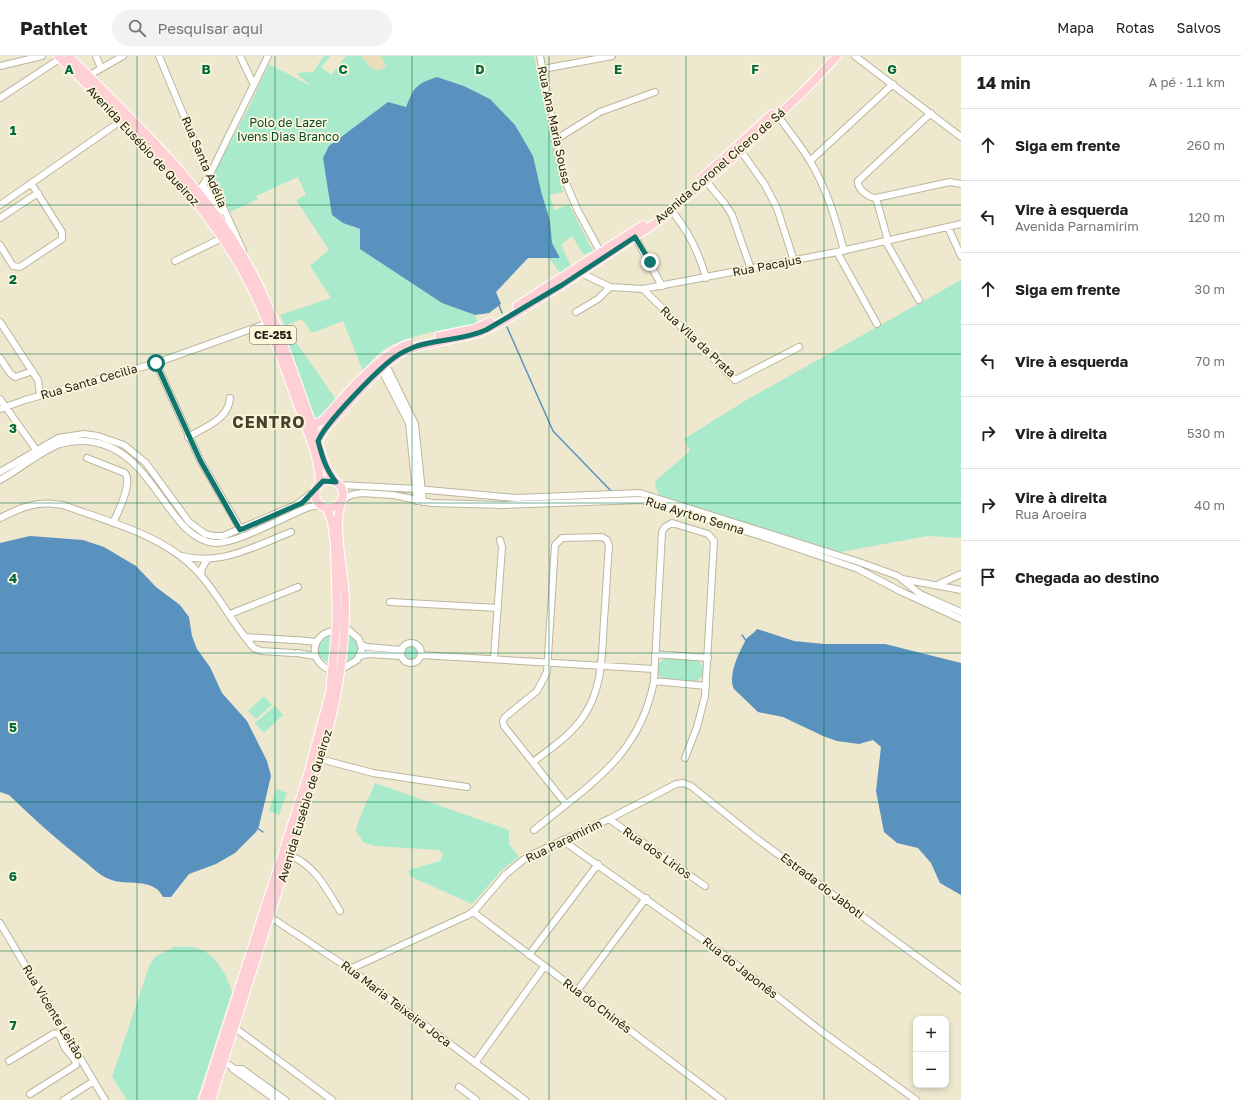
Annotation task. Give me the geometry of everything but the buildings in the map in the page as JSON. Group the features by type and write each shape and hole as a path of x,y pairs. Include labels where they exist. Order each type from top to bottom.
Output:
{"main road":[{"name":"Avenida Eusébio de Queiroz","path":"69,56 125,119"},
{"name":"Avenida Coronel Cícero de Sá","path":"603,255 682,196 790,98 831,56"},
{"name":"Avenida Coronel Cícero de Sá","path":"318,441 326,429 392,352 408,344 473,329 488,323 635,237 672,210 741,151 837,56"},
{"name":"Avenida Eusébio de Queiroz","path":"59,57 125,119 196,192 251,286 268,323 316,456 318,487"},
{"name":"Avenida Eusébio de Queiroz","path":"205,207 232,238 273,316 313,425 327,469 338,483"},
{"name":"Avenida Coronel Cícero de Sá","path":"313,425 323,420 382,364"},
{"path":"318,487 328,480 338,483"},
{"name":"CE-251","path":"338,483 343,492 342,501"},
{"name":"CE-251","path":"318,487 316,498 324,507"},
{"name":"Avenida Eusébio de Queiroz","path":"204,1100 267,915 290,855 333,712 344,576 338,517 342,501"},
{"path":"324,507 335,507 342,501"},
{"name":"Avenida Eusébio de Queiroz","path":"324,507 332,522 335,545 340,628"},
{"name":"Avenida Eusébio de Queiroz","path":"211,1100 235,1028 318,744 337,670"}],"street":[{"path":"0,66 42,56"},
{"path":"96,56 101,68"},
{"path":"88,76 123,56"},
{"name":"Rua Santa Adélia","path":"159,56 249,268"},
{"path":"240,56 254,85"},
{"path":"226,214 216,205 196,192 209,176 268,56"},
{"name":"Rua Ana Maria Sousa","path":"540,56 555,140 567,188 603,255"},
{"path":"543,69 612,56"},
{"path":"855,56 961,137"},
{"path":"0,98 59,57"},
{"path":"810,161 893,84"},
{"path":"555,140 600,112 655,92"},
{"path":"931,113 858,181 858,187 868,196 876,198 954,181 961,184"},
{"path":"778,116 810,161 828,197 844,251"},
{"path":"0,205 125,119"},
{"path":"741,151 765,185 777,208 794,261"},
{"path":"706,181 725,204 732,216 751,269"},
{"path":"0,245 13,266 20,267 62,239 62,232 31,183"},
{"path":"0,218 38,193"},
{"path":"876,198 887,242 919,300"},
{"path":"672,210 690,234 700,257 706,278"},
{"name":"Rua Pacajus","path":"577,271 610,287 643,289 844,251 961,224"},
{"path":"948,227 961,256"},
{"path":"635,237 662,286"},
{"path":"175,261 222,238"},
{"path":"837,252 877,324"},
{"path":"576,312 598,299 610,287"},
{"name":"Rua Vila da Prata","path":"643,289 736,380 799,347"},
{"path":"0,322 33,371 39,384 40,396"},
{"name":"Rua Santa Cecilia","path":"3,408 156,363 268,323"},
{"path":"0,358 15,377 33,371"},
{"path":"156,363 188,437 240,530"},
{"path":"382,364 409,423 420,489 420,502"},
{"path":"188,437 223,416 230,405 230,398"},
{"path":"0,399 3,408 37,450"},
{"path":"0,472 58,438 72,435 98,436 113,440 135,452 146,463 189,522 204,534 223,536 309,507 324,507"},
{"path":"0,480 55,446 67,442 91,441 112,447 128,457 145,474 188,531 202,540 210,542 232,541 302,503 318,487"},
{"path":"87,458 125,473 128,476 128,483 113,523"},
{"name":"Rua Ayrton Senna","path":"338,483 516,498 640,497 844,557 902,578 939,584 961,590"},
{"name":"Rua Ayrton Senna","path":"342,501 351,495 361,493 394,495 420,502 503,505 629,500 640,497 858,569 902,592 961,619"},
{"path":"163,499 169,495"},
{"path":"0,518 26,506 51,503 63,505 113,523 158,542 181,556 201,576 252,645 261,651 315,656"},
{"path":"534,830 609,769 628,746 647,711 654,681 662,532 665,527 672,523 708,534 714,541 706,686 700,717 685,758"},
{"path":"181,556 207,560 229,556 291,532"},
{"path":"533,762 567,736 584,717 595,695 601,665 609,546 605,539 600,537 562,538 555,545 547,672 540,687 505,717 503,721 504,726 566,804"},
{"path":"494,658 502,547 500,540"},
{"path":"201,576 202,568 207,560"},
{"path":"939,584 961,574"},
{"path":"902,578 908,585 920,594 961,612"},
{"path":"902,592 914,580"},
{"path":"230,614 298,587"},
{"path":"390,602 498,608"},
{"path":"360,656 362,645 359,639 340,628 325,633 316,642 315,656 319,663 326,668 337,670 350,666 360,656 376,651"},
{"path":"245,637 316,642"},
{"path":"252,645 253,640 256,637"},
{"path":"283,652 284,639"},
{"path":"409,644 415,644 420,648 421,654 418,661 412,663 405,662 401,653 409,644"},
{"path":"362,645 376,651 401,653"},
{"path":"421,654 654,668"},
{"path":"655,654 708,658"},
{"path":"654,681 706,686"},
{"path":"320,759 373,773 467,787"},
{"name":"Rua Paramirim","path":"350,969 473,912 512,868 527,857 609,819 676,784 683,783"},
{"name":"Estrada do Jaboti","path":"683,783 691,786 756,838 961,989"},
{"name":"Rua dos Lirios","path":"609,819 705,886"},
{"name":"Rua do Japonês","path":"562,840 719,951 817,1028 916,1100"},
{"path":"290,855 304,862 317,875 340,910"},
{"path":"529,955 598,864"},
{"path":"577,991 646,898"},
{"name":"Rua do Chinês","path":"473,912 722,1100"},
{"name":"Rua Maria Teixeira Joca","path":"267,915 350,969 525,1100"},
{"name":"Rua Vicente Leitão","path":"0,923 105,1100"},
{"path":"0,937 6,933"},
{"path":"475,1063 544,967"},
{"path":"235,1028 324,1097 332,1100"},
{"path":"10,1061 56,1033 60,1036 65,1048 76,1065 30,1094"},
{"path":"65,1048 72,1045"},
{"path":"223,1061 285,1100"},
{"path":"64,1100 94,1081"},
{"path":"264,1087 276,1100"},
{"path":"459,1087 476,1100"}],"green space":[{"name":"Polo de Lazer Ivens Dias Branco","path":"324,56 330,56 321,67 331,75 346,56 362,56 370,67 386,66 381,56 534,56 563,192 550,195 554,210 569,205 593,251 584,255 572,236 561,245 571,266 561,274 549,258 560,258 552,243 550,221 541,191 490,99 464,86 437,77 410,96 352,227 360,229 408,279 442,303 475,315 478,323 425,334 398,342 386,348 377,355 363,371 343,321 312,333 302,319 285,326 280,315 331,298 310,266 329,250 296,200 306,195 298,177 256,196 258,199 230,212 213,174 247,111 269,64 311,86 296,73 313,72"},
{"path":"961,280 961,538 928,536 840,552 660,496 656,488 655,481 690,451 684,439 748,399"},
{"path":"285,326 337,401 318,421 313,421 280,329"},
{"path":"332,633 329,663 321,658 318,646 322,640"},
{"path":"349,634 354,637 359,645 357,658 346,664 344,663 347,635"},
{"path":"407,646 413,646 417,650 417,656 413,660 407,660 403,656 403,650"},
{"path":"665,658 698,660 704,668 703,676 695,682 664,680 659,675 658,668 659,663"},
{"path":"264,696 272,705 256,719 248,711"},
{"path":"275,706 283,715 264,733 255,723"},
{"path":"375,783 509,830 509,844 519,857 503,869 472,904 410,876 409,870 440,861 443,855 439,850 375,846 363,842 356,831 357,825"},
{"path":"276,789 287,793 279,815 269,811"},
{"path":"174,947 193,947 203,950 209,954 219,965 232,992 197,1100 127,1100 112,1077 150,964 155,957"}],"sand":[{"path":"362,56 381,56 386,66 379,71 370,67"}],"water":[{"path":"437,77 464,86 490,99 515,125 533,156 550,221 552,243 560,258 528,258 496,292 501,304 489,313 475,315 442,303 360,249 360,229 343,223 332,215 323,158 329,146 388,102 406,107 411,95 420,84"},
{"path":"30,536 83,540 104,547 136,566 156,587 180,605 189,617 192,636 197,649 210,667 222,693 247,721 267,761 271,776 259,826 256,832 235,853 216,864 189,874 171,897 163,897 153,886 116,881 102,876 55,837 9,795 0,792 0,543"},
{"path":"757,629 794,641 824,644 885,644 961,663 961,895 940,883 931,863 918,848 897,843 884,832 876,791 881,747 873,740 859,744 837,741 783,717 758,712 734,689 732,677 735,663 747,638"}],"waterway":[{"path":"499,305 502,313"},
{"path":"507,327 553,431 612,492"},
{"path":"742,635 747,642"},
{"path":"257,828 263,832"}],"district":[{"name":"CENTRO","path":"269,422"}],"route":[{"path":"156,363 190,441 240,530 302,503 323,481 332,480 336,482 328,472 318,441 322,433 381,369 402,352 435,342 479,334 502,322 562,285 635,237 650,262"}]}
